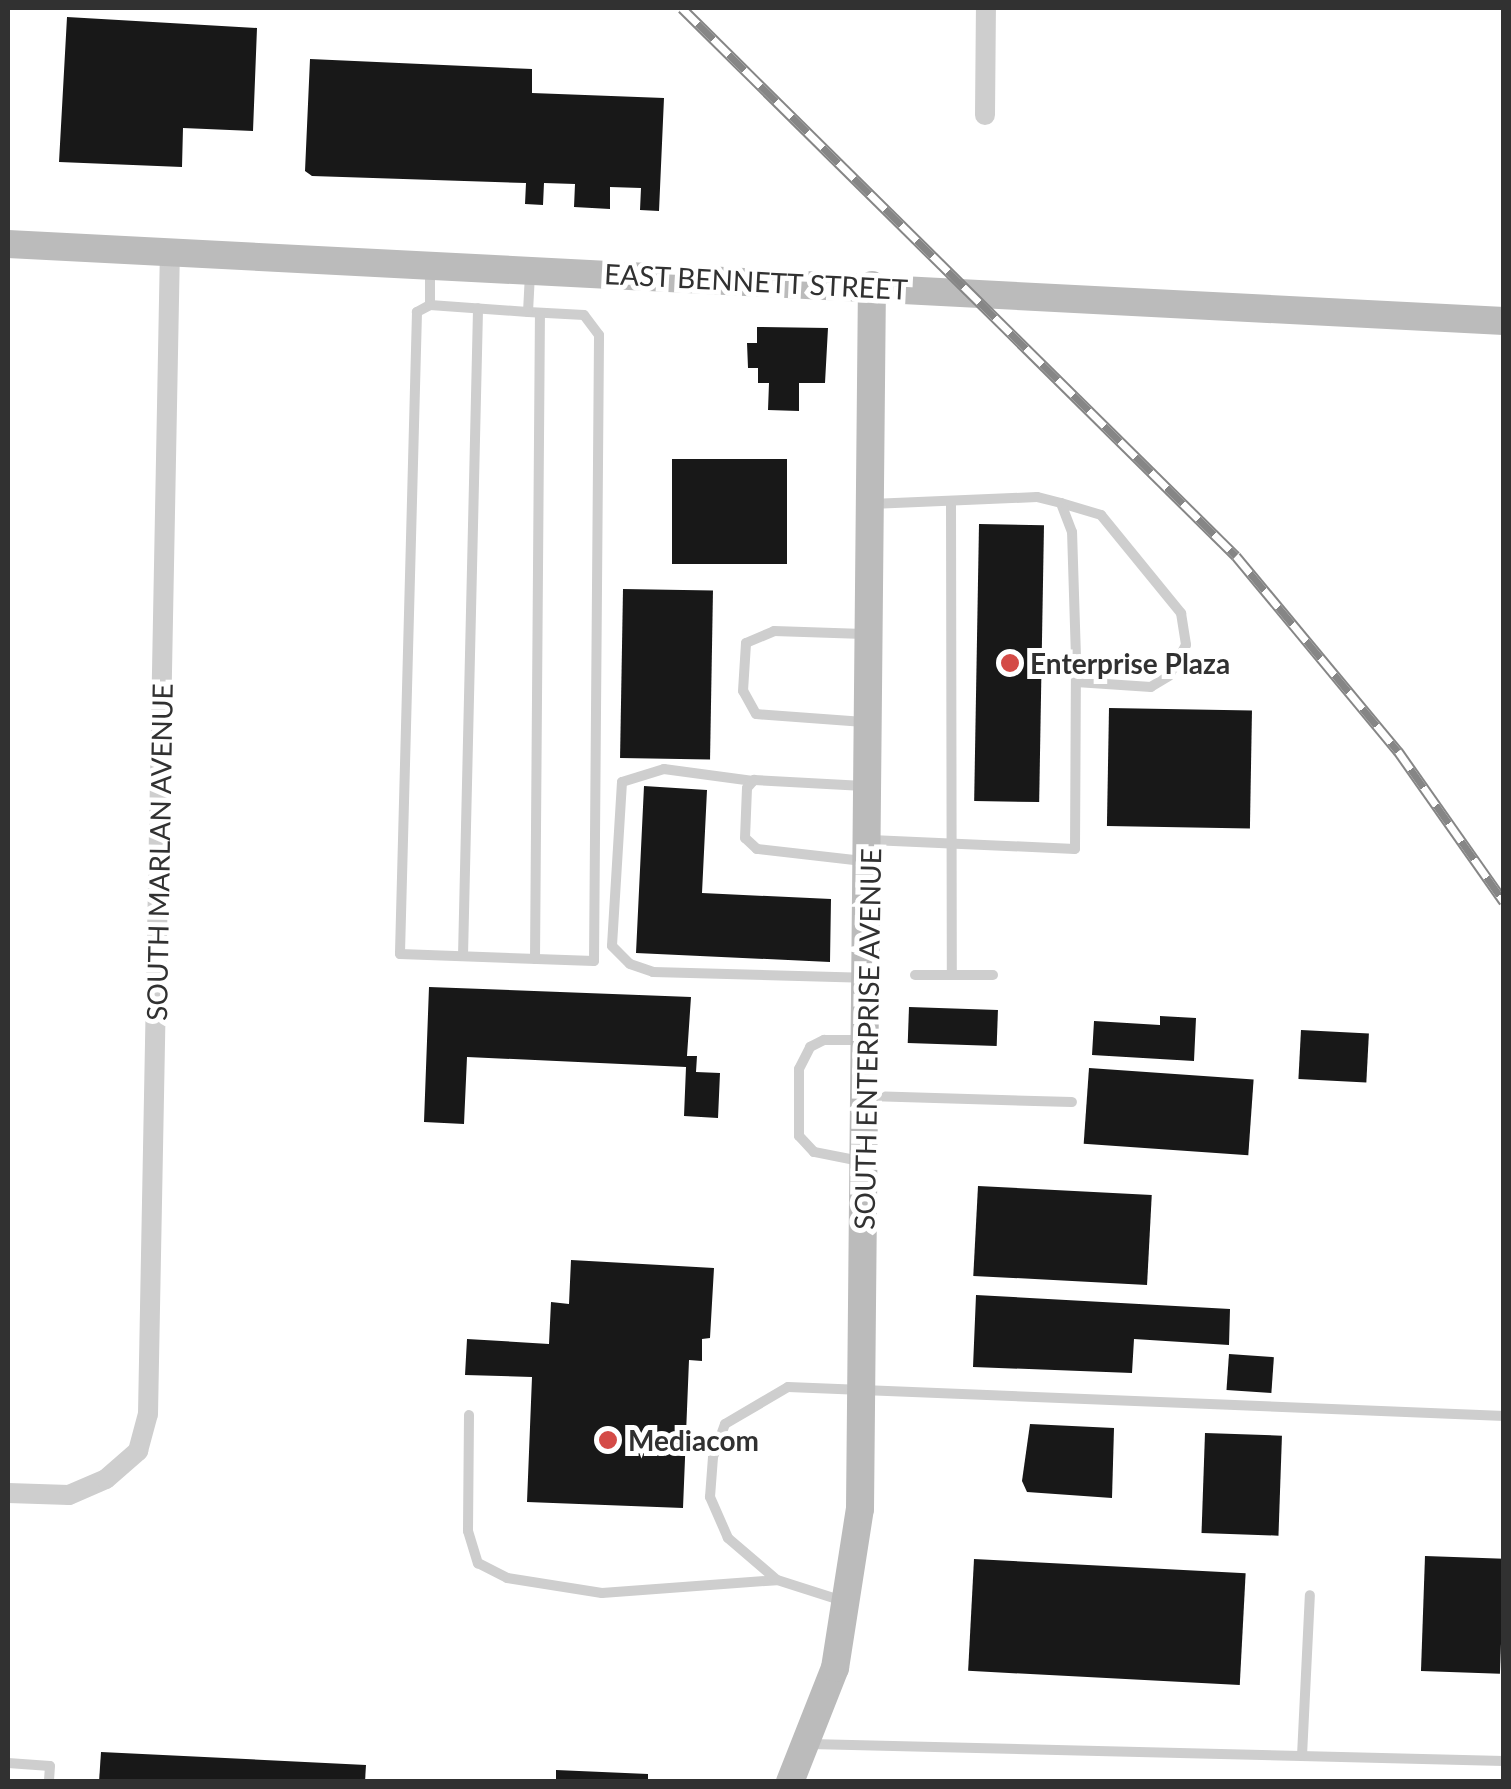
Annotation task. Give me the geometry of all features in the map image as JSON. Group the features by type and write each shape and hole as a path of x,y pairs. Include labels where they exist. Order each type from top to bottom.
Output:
{"street":[{"path":"985,116 986,8"},
{"name":"EAST BENNETT STREET","path":"8,244 872,285 1504,322"},
{"name":"SOUTH MARLAN AVENUE","path":"8,1494 69,1495 106,1479 138,1451 149,1375 170,252"},
{"name":"SOUTH ENTERPRISE AVENUE","path":"790,1782 809,1744 850,1604 862,1390 872,285"}],"lane":[{"path":"430,264 430,305"},
{"path":"531,269 535,959"},
{"path":"430,305 584,315 600,336 594,961 400,954 417,312 430,305"},
{"path":"464,956 478,308"},
{"path":"871,504 1037,497 1102,515 1181,613 1186,645 1169,676 1151,687 1076,682"},
{"path":"951,500 952,975"},
{"path":"753,781 745,838 757,848 869,851 950,843 1075,848 1072,532 1061,504"},
{"path":"870,634 774,631 746,644 743,691 756,714 870,722"},
{"path":"868,978 654,972 630,964 612,946 622,782 664,769 753,781 870,786"},
{"path":"915,975 993,975"},
{"path":"865,1162 814,1152 799,1136 799,1070 810,1047 824,1040 867,1040"},
{"path":"866,1096 1072,1102"},
{"path":"777,1580 728,1538 710,1497 713,1456 725,1424 788,1387 1504,1416"},
{"path":"469,1415 468,1531 478,1563 508,1578 602,1592 777,1580 850,1604"},
{"path":"1302,1756 1310,1595"},
{"path":"809,1744 1504,1761"},
{"path":"8,1762 50,1766 49,1782"}],"building":[{"path":"67,17 257,28 253,131 183,128 182,167 59,162"},
{"path":"310,59 532,69 532,93 664,98 659,211 640,210 641,188 610,187 610,209 574,207 575,184 544,183 543,205 525,204 526,183 312,176 305,171"},
{"path":"757,327 828,328 825,383 799,383 799,411 768,410 769,383 758,383 758,368 748,368 747,343 757,343"},
{"path":"672,459 787,459 787,564 672,564"},
{"name":"Enterprise Plaza","path":"979,524 1044,525 1039,802 974,801"},
{"path":"623,589 713,591 710,760 620,758"},
{"path":"1109,708 1252,710 1250,828 1107,826"},
{"path":"644,786 707,790 702,893 831,899 830,962 636,953"},
{"path":"429,987 691,997 687,1056 697,1056 696,1072 720,1073 718,1118 684,1116 686,1067 467,1057 464,1124 424,1122"},
{"path":"909,1007 998,1010 997,1046 908,1043"},
{"path":"1160,1016 1196,1018 1194,1061 1092,1055 1094,1021 1160,1025"},
{"path":"1301,1030 1369,1034 1366,1082 1298,1079"},
{"path":"1089,1068 1254,1080 1248,1155 1084,1144"},
{"path":"978,1186 1152,1195 1147,1285 973,1276"},
{"name":"Mediacom","path":"571,1260 714,1268 710,1338 702,1339 702,1361 689,1360 683,1508 527,1502 532,1377 465,1375 467,1339 549,1344 551,1302 569,1304"},
{"path":"976,1295 1230,1309 1229,1345 1134,1339 1132,1373 973,1367"},
{"path":"1229,1354 1274,1357 1271,1393 1226,1390"},
{"path":"1030,1424 1114,1428 1112,1498 1027,1492 1022,1481"},
{"path":"1205,1433 1282,1436 1278,1536 1202,1533"},
{"path":"1425,1556 1504,1559 1500,1674 1421,1671"},
{"path":"974,1559 1246,1573 1240,1685 968,1671"},
{"path":"101,1752 366,1765 365,1782 99,1782"},
{"path":"556,1770 648,1774 648,1782 556,1782"}],"railway":[{"path":"682,8 1236,556 1398,751 1504,902"}],"place":[{"name":"Enterprise Plaza","path":"1010,663"},
{"name":"Mediacom","path":"608,1440"}]}
